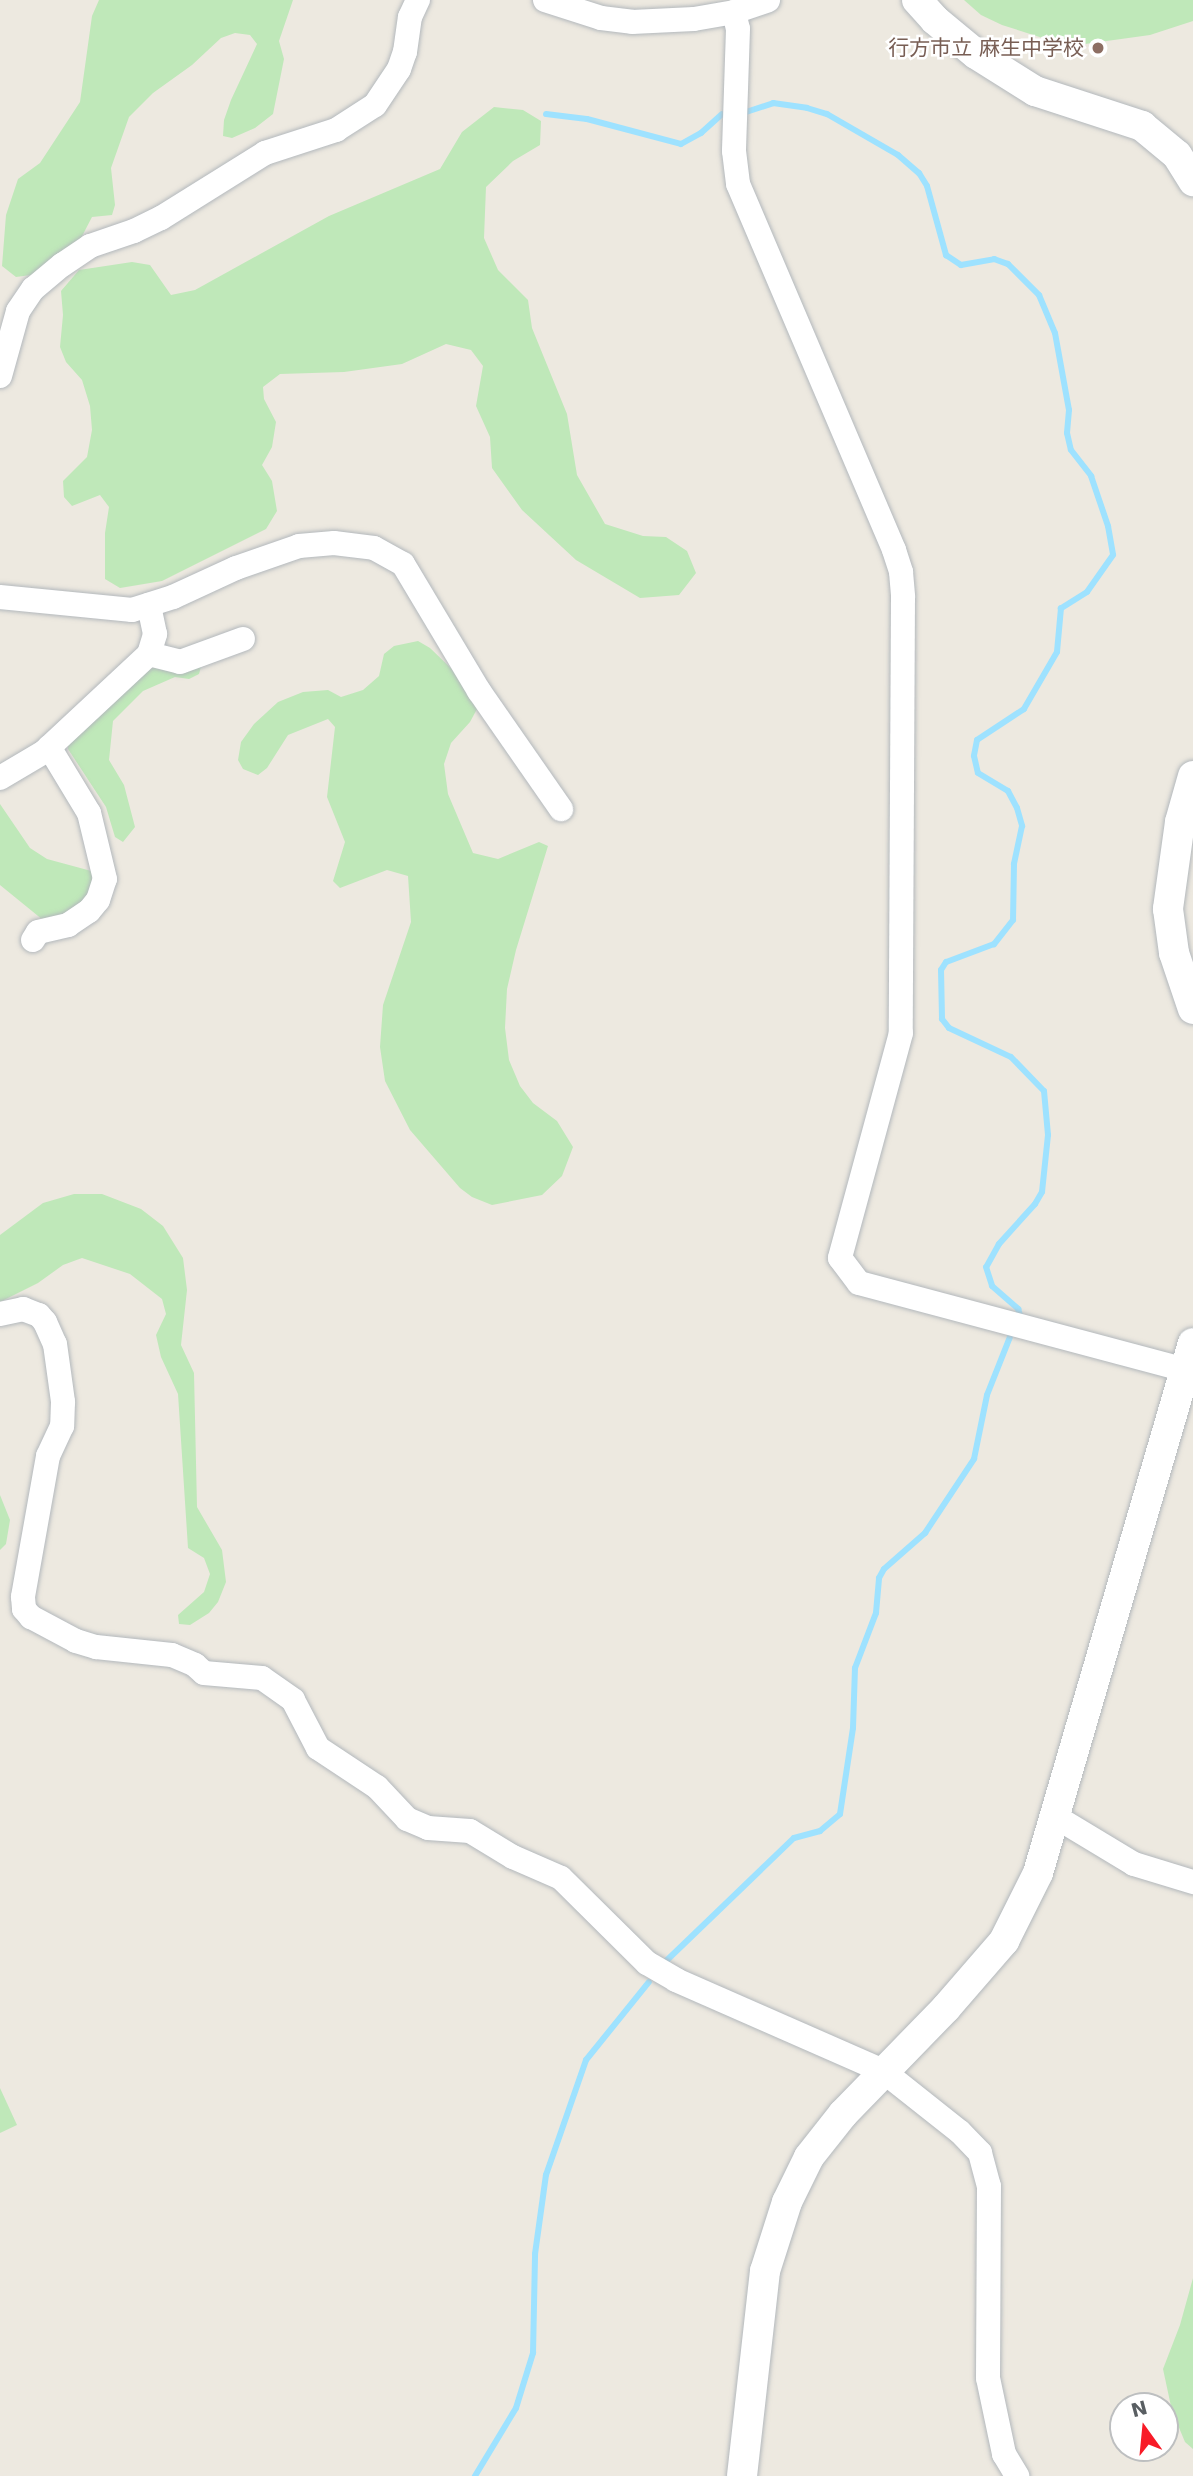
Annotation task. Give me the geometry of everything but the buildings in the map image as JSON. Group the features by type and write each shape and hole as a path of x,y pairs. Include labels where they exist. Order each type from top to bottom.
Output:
{"street":[{"path":"545,0 601,18 632,22 694,19 734,12 768,0"},
{"path":"917,0 976,54 1035,91 1142,126 1177,155 1193,181"},
{"path":"0,376 18,311 33,289 62,265 90,246 134,231 161,218 265,153 336,131 375,105 399,69 405,52 414,2"},
{"path":"734,12 738,29 734,150 738,184 901,572 901,1033 840,1258 859,1283 1191,1362 1038,1873 1004,1941 946,2008 843,2114 809,2157 787,2202 765,2271 742,2476"},
{"path":"0,597 132,610 299,546 334,543 374,548 403,564 479,691 561,809"},
{"path":"0,778 48,747 149,654 155,634 149,605"},
{"path":"149,654 180,662 243,639"},
{"path":"33,940 38,932 68,925 89,911 98,900 105,879 89,813 48,747"},
{"path":"1193,776 1180,822 1168,909 1174,953 1193,1009"},
{"path":"0,1314 23,1309 39,1315 45,1322 55,1345 63,1402 62,1426 48,1457 23,1597 24,1609 32,1617 87,1645 172,1655 195,1665 204,1673 216,1676 262,1678 293,1700 304,1716 312,1740 325,1755 377,1787 407,1819 428,1828 470,1831 513,1857 561,1878 647,1963 676,1980 883,2071 960,2132 981,2153 989,2186 988,2378 1004,2454 1017,2476"},
{"path":"1056,1818 1134,1864 1193,1882"}],"green space":[{"path":"99,0 293,0 279,41 284,59 273,114 255,128 232,138 223,136 224,120 231,100 257,44 250,35 235,33 221,38 192,65 153,93 129,117 111,168 115,205 112,215 92,217 79,242 38,274 16,277 2,266 6,215 18,179 40,163 80,102 92,16"},
{"path":"964,0 1193,0 1193,21 1150,35 1085,44 1049,40 1002,25 981,15"},
{"path":"494,107 523,110 541,121 540,145 513,161 486,187 484,238 498,270 528,300 532,328 567,414 577,475 605,524 643,536 666,537 687,551 696,573 679,595 640,598 576,560 522,510 492,468 490,437 476,406 483,366 471,350 446,344 402,364 344,372 280,374 263,387 264,399 276,422 272,447 262,465 272,481 277,511 266,529 162,581 120,588 105,579 105,533 109,507 100,495 72,506 64,497 63,481 87,457 92,430 90,406 82,380 66,362 60,347 63,315 61,291 79,270 132,262 150,265 171,295 195,290 329,216 440,169 462,132"},
{"path":"418,641 430,648 458,675 477,709 470,722 451,743 444,764 448,794 473,853 498,859 539,842 548,846 516,950 507,989 505,1028 509,1060 520,1086 533,1103 557,1121 573,1147 562,1176 542,1195 492,1205 472,1197 460,1188 410,1130 385,1081 380,1047 383,1005 411,922 408,876 387,870 340,888 333,881 345,842 327,797 335,727 328,719 288,735 267,768 258,775 243,769 238,760 241,742 254,724 278,702 303,692 328,690 341,697 363,690 379,676 384,654 394,646"},
{"path":"202,663 199,674 189,679 175,677 143,691 113,721 109,760 124,785 135,827 123,842 115,837 106,807 68,749 68,738 146,669 165,664"},
{"path":"0,804 30,848 47,859 95,872 98,878 76,911 43,920 0,885"},
{"path":"74,1194 102,1194 141,1209 163,1226 183,1258 187,1290 181,1345 194,1373 197,1507 222,1550 226,1582 218,1602 209,1613 190,1625 179,1624 178,1615 204,1592 210,1574 204,1558 188,1548 178,1394 161,1357 156,1335 166,1314 162,1299 130,1274 82,1258 63,1265 38,1283 0,1302 0,1235 43,1203"},
{"path":"0,1495 10,1520 6,1544 0,1550"},
{"path":"0,2088 17,2125 0,2133"},
{"path":"1193,2278 1193,2449 1185,2442 1179,2428 1179,2392 1168,2392 1163,2369 1180,2325"}],"waterway":[{"path":"743,113 773,103 807,108 827,114 898,155 919,173 927,186 946,255 961,265 994,259 1008,264 1039,295 1055,333 1069,410 1067,433 1071,450 1091,476 1108,526 1113,555 1087,592 1061,608 1057,652 1024,709 977,740 974,756 978,773 1008,791 1022,826 1014,864 1013,920 994,944 946,962 941,970 942,1019 949,1028 1011,1057 1044,1091 1048,1135 1042,1192 1035,1204 999,1244 986,1267 992,1286 1018,1309 1020,1315"},
{"path":"546,114 587,119 681,144 701,133 722,114"},
{"path":"664,1963 794,1838 820,1831 840,1814 853,1728 855,1668 876,1613 879,1578 884,1569 925,1533 974,1459 987,1395 1010,1337"},
{"path":"475,2476 516,2408 533,2353 535,2254 546,2175 586,2060 649,1982"}],"place":[{"name":"行方市立 麻生中学校","path":"1098,48"}]}
